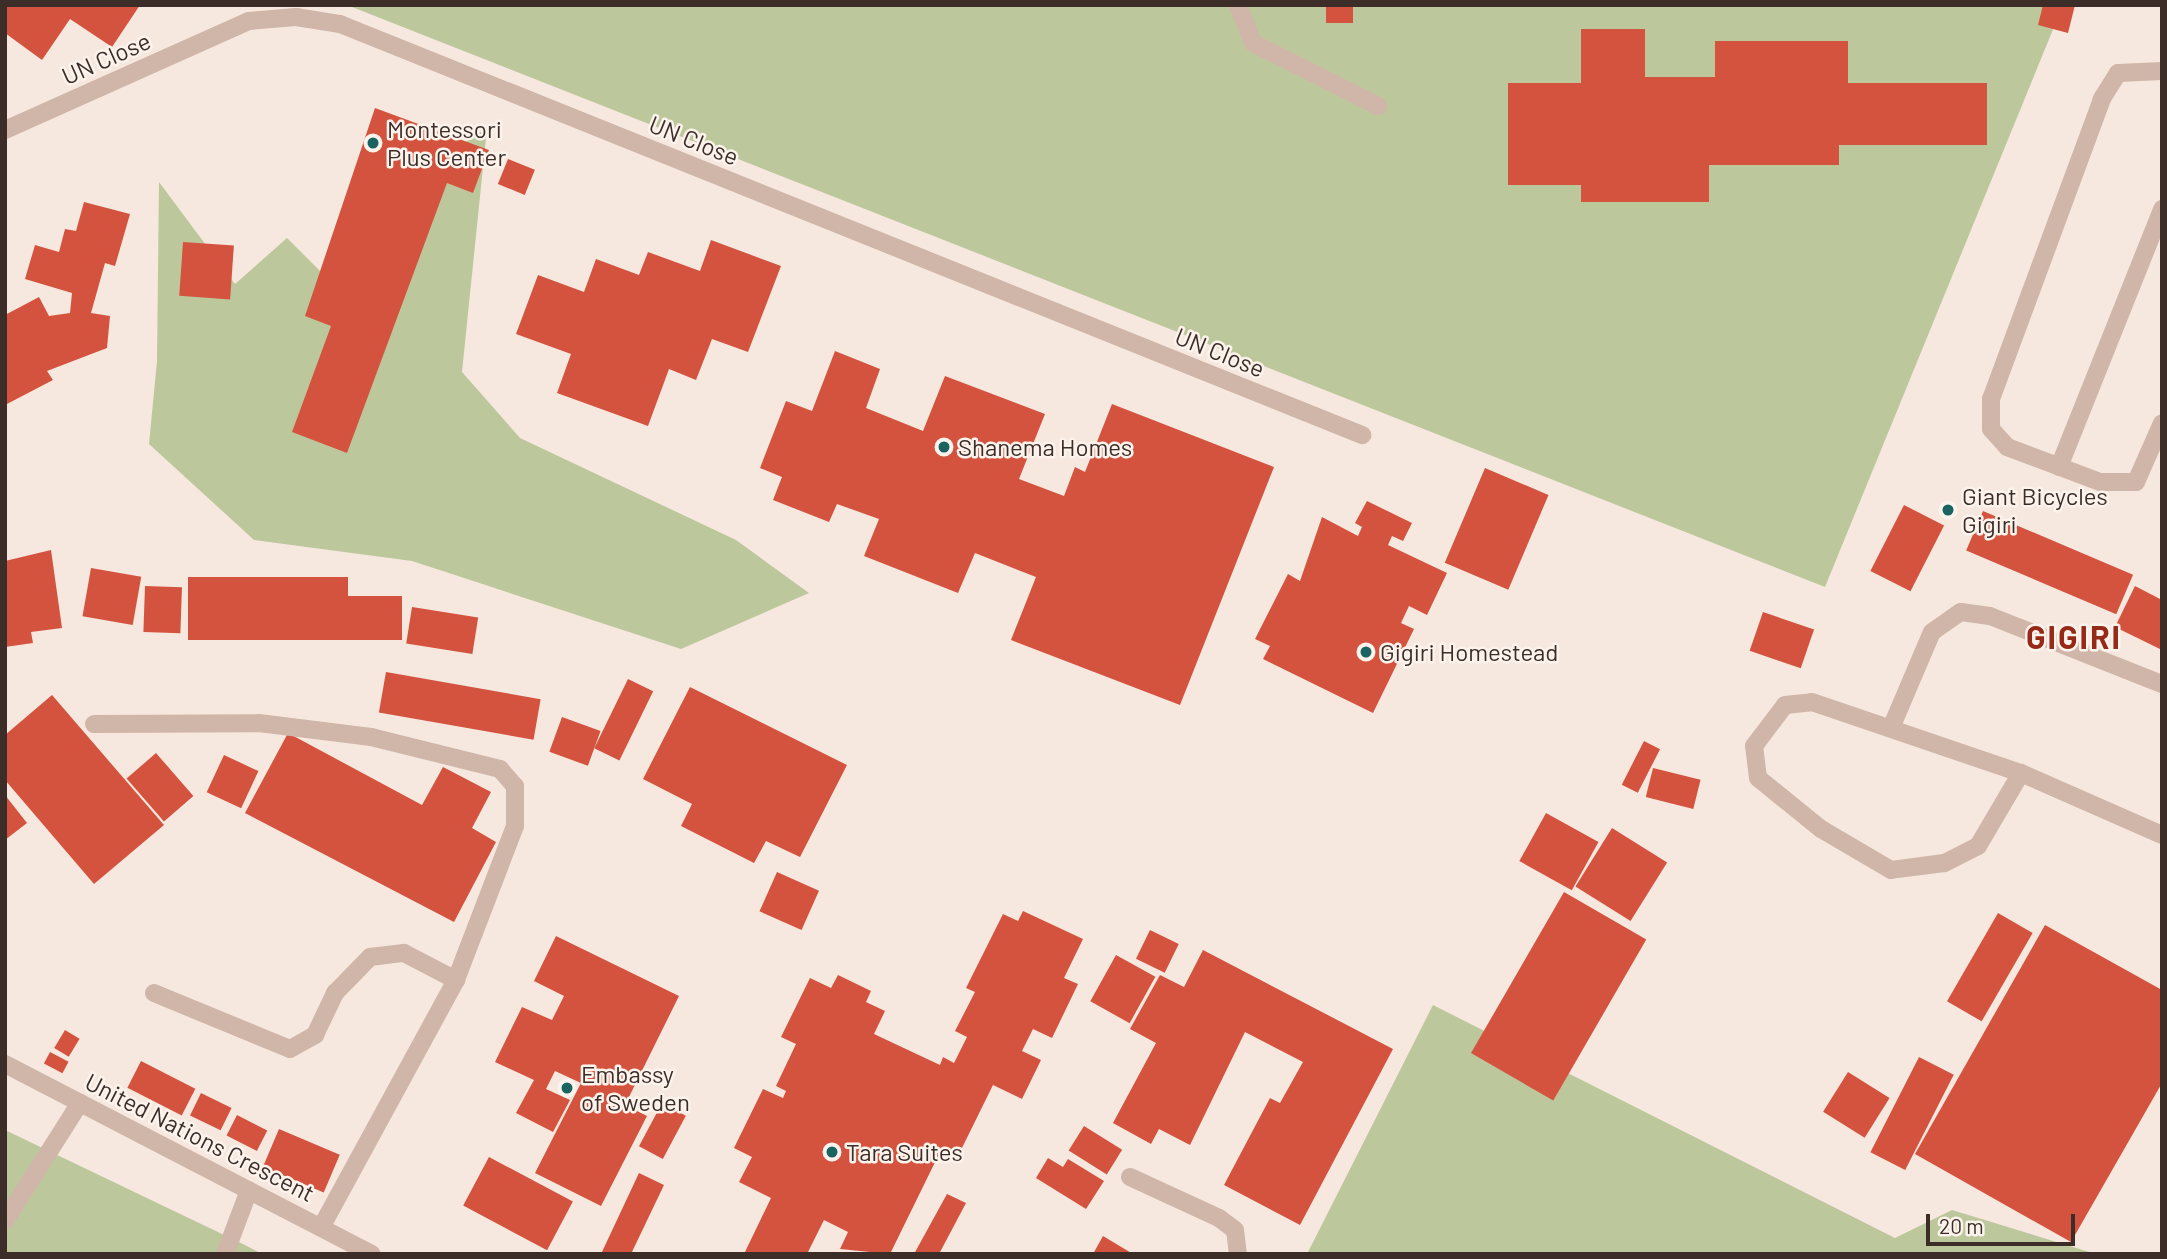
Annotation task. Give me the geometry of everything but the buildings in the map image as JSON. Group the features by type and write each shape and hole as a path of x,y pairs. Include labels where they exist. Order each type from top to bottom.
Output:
{"street":[{"path":"1238,5 1253,43 1378,106"},
{"name":"UN Close","path":"5,130 249,21 296,17 340,24 1362,435"},
{"path":"2162,71 2118,73 2102,99 1991,398 1991,429 2007,447 2100,482 2136,482 2162,423"},
{"path":"2059,467 2162,209"},
{"path":"1891,728 1932,632 1961,612 1990,616 2162,684"},
{"path":"2021,773 1978,846 1944,863 1891,870 1821,829 1758,778 1754,746 1785,705 1812,702 2021,773 2162,835"},
{"path":"94,724 259,723 371,737 500,769 515,786 515,826 456,980 321,1228"},
{"path":"154,993 290,1049 315,1035 335,993 370,957 404,953 456,980"},
{"name":"United Nations Crescent","path":"5,1064 372,1254"},
{"path":"5,1221 80,1102"},
{"path":"1130,1177 1219,1218 1235,1230 1238,1254"},
{"path":"225,1254 249,1190"}],"green space":[{"path":"347,5 2063,5 1825,587"},
{"path":"487,128 462,372 520,438 736,540 809,593 681,649 412,561 254,540 149,444 157,361 159,182 235,284 287,238 341,292 369,204"},
{"path":"1433,1005 1895,1238 1952,1210 2096,1254 1307,1254"},
{"path":"5,1130 245,1245 262,1254 5,1254"}],"place":[{"name":"Montessori Plus Center","path":"373,143"},
{"name":"Shanema Homes","path":"944,447"},
{"name":"Giant Bicycles Gigiri","path":"1948,510"},
{"name":"Gigiri Homestead","path":"1366,652"},
{"name":"Embassy of Sweden","path":"567,1088"},
{"name":"Tara Suites","path":"832,1152"}],"district":[{"name":"GIGIRI","path":"2074,636"}]}
